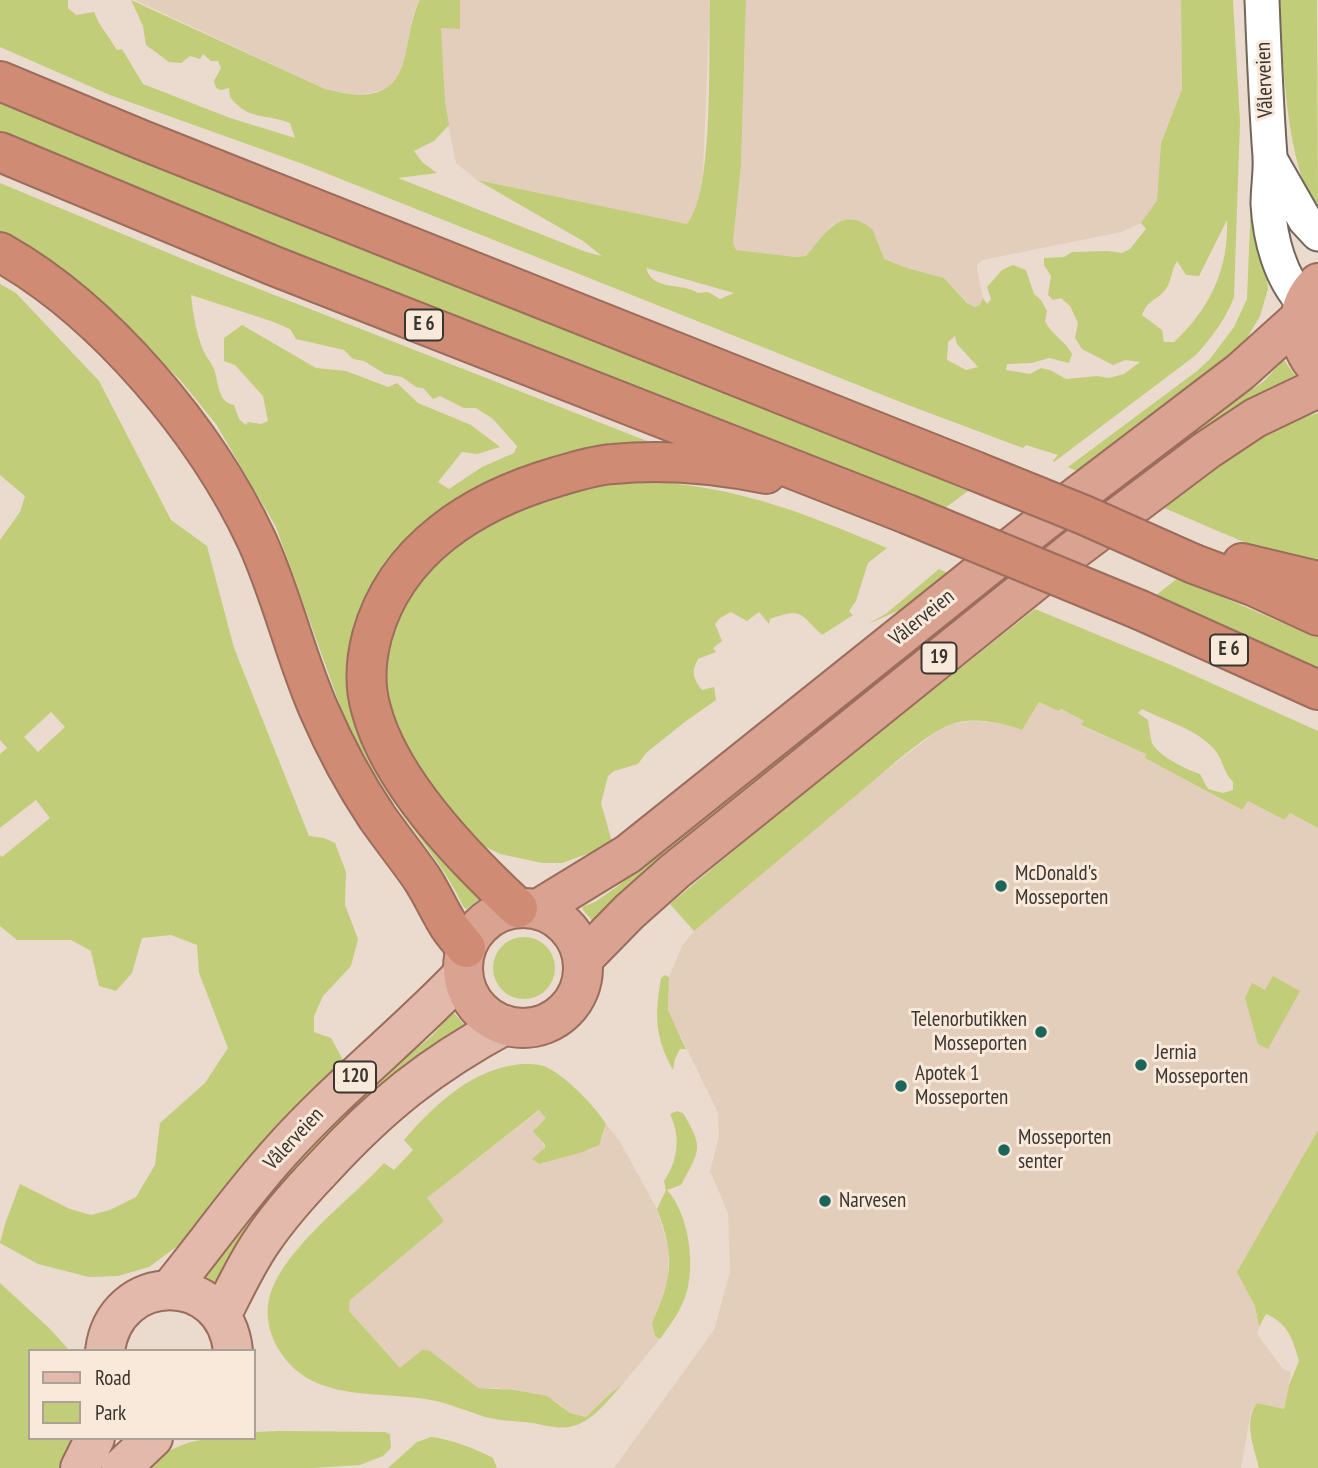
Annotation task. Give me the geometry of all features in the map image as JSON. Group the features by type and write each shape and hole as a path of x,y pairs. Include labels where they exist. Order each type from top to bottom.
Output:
{"highway":[{"path":"0,81 1084,515 1318,616"},
{"name":"E 6","path":"0,152 274,266 851,491 1140,610 1318,690"},
{"path":"0,252 64,295 90,318 147,376 204,449 232,493 257,541 319,710 348,768 378,817 435,897 465,961 467,991 476,1006 489,1018 505,1026 528,1028 540,1026 556,1018 569,1007 579,992 583,976 579,942 569,927 555,916 528,908"},
{"path":"1307,301 1300,334 1304,348 1318,369"},
{"name":"Vålerveien","path":"528,908 604,870 638,847 1032,530 1240,372 1307,301"},
{"name":"Vålerveien","path":"583,960 629,912 675,871 1070,553 1207,450 1255,418 1318,388"},
{"name":"E 6","path":"528,908 470,863 449,839 394,762 377,730 366,678 368,650 377,617 392,586 414,558 442,532 486,503 531,484 611,464 653,462 740,469 851,491"},
{"path":"1194,564 1240,563 1318,581"},
{"name":"19","path":"465,961 475,932 487,920 501,911 528,908"}],"main road":[{"name":"Vålerveien","path":"170,1289 281,1151 353,1078 426,1013 465,961"},
{"name":"Vålerveien","path":"227,1334 261,1243 280,1215 345,1144 383,1108 425,1073 505,1026"},
{"name":"120","path":"170,1289 199,1297 211,1305 227,1334"},
{"path":"105,1349 107,1336 120,1312 142,1295 170,1289"},
{"path":"80,1468 94,1440"},
{"path":"121,1468 151,1440"}],"street":[{"name":"Vålerveien","path":"1262,0 1270,159 1268,204 1285,276 1292,290 1307,301"},
{"name":"Vålerveien","path":"1270,159 1305,220 1318,234"}],"shaded area":[{"path":"135,0 420,0 413,14 405,60 398,78 388,89 358,95 325,89"},
{"path":"422,0 710,0 703,171 696,214 687,224 477,180 456,163"},
{"path":"746,0 1181,0 1182,89 1161,143 1157,201 1154,208 1141,223 1121,232 983,260 977,264 977,269 983,298 980,305 975,307 944,278 884,259 873,230 833,224 806,256 736,250 733,242 741,166"},
{"path":"1039,702 1084,721 1081,726 1146,754 1145,758 1241,810 1248,801 1283,820 1290,813 1318,828 1318,1130 1238,1272 1255,1306 1259,1327 1257,1334 1283,1369 1291,1372 1284,1409 1257,1403 1251,1411 1241,1468 614,1468 714,1330 730,1272 728,1213 710,1171 719,1137 718,1113 668,1010 669,977 682,946 694,931 879,776 940,729 973,721 993,722 1022,729"},
{"path":"540,1110 547,1118 536,1127 545,1148 539,1164 593,1149 603,1136 606,1124 619,1140 657,1209 669,1250 665,1296 652,1323 655,1336 660,1339 622,1385 586,1417 570,1413 554,1400 498,1388 478,1388 422,1350 400,1369 349,1311 350,1300 427,1198"}],"green space":[{"path":"0,0 68,0 68,8 76,15 94,12 117,50 122,49 143,84 230,118 295,138 290,123 250,113 230,97 229,88 216,88 214,81 221,68 218,61 211,61 203,54 200,59 190,56 181,63 169,62 146,45 143,26 131,0 325,89 358,95 377,92 390,86 398,75 420,0 460,0 460,29 441,28 449,125 434,141 414,151 422,162 437,173 398,178 602,256 583,241 477,180 687,224 696,207 706,151 710,0 746,0 741,166 733,242 736,250 806,256 835,225 852,220 862,222 873,230 884,259 944,278 967,303 975,307 980,305 983,298 987,304 991,299 987,287 1002,270 1013,265 1026,270 1034,294 1047,311 1045,321 1072,354 1069,363 1049,358 1032,363 1007,364 1006,370 1030,374 1041,368 1066,379 1097,376 1109,378 1124,374 1140,362 1125,360 1113,365 1082,349 1075,338 1078,323 1070,306 1061,298 1053,300 1048,295 1051,276 1044,265 1044,258 1064,257 1072,252 1122,253 1130,249 1146,229 1141,223 1157,201 1161,143 1182,89 1181,0 1233,0 1240,122 1234,297 1218,328 1196,355 1054,462 1058,455 1026,445 1023,448 908,405 303,164 110,95 0,47","holes":["1227,220 1227,238 1220,272 1207,302 1174,342 1164,342 1162,330 1142,315 1145,309 1166,289 1177,261 1186,275 1199,276","646,268 734,293 720,299 708,292 698,293 661,284 650,276","955,336 957,344 978,367 966,370 947,360 948,342"]},
{"path":"1280,0 1317,0 1318,213 1307,191 1292,139"},
{"path":"0,101 753,402 968,491 945,508 221,223 0,132"},
{"path":"1253,151 1268,289 1260,316 1239,352 1081,473 1068,467 1197,371 1210,359 1234,327 1247,299"},
{"path":"0,183 190,262 647,441 650,445 499,480 351,667 484,897 466,909 463,906 440,866 394,803 367,760 343,714 276,527 216,424 181,381 135,335 0,240","holes":["191,295 290,329 296,339 344,350 353,359 364,361 385,374 402,377 416,387 423,388 433,399 440,396 464,408 476,408 493,419 517,446 514,453 482,467 449,489 438,482 462,452 477,454 500,447 471,425 418,403 397,383 388,387 346,371 316,368 242,325 224,338 224,361 235,365 263,396 268,421 261,424 248,422 246,425 239,419 234,405 222,396 214,369 198,336"]},
{"path":"0,284 16,293 99,381 171,520 207,546 234,648 309,836 335,843 346,872 345,905 358,939 351,966 323,996 314,1016 314,1032 331,1038 343,1060 286,1117 183,1242 149,1267 118,1276 89,1277 38,1264 0,1243 20,1184 70,1209 91,1215 110,1210 136,1197 155,1165 160,1123 205,1083 228,1048 199,973 197,945 171,935 142,938 132,973 116,991 99,986 91,951 71,940 17,940 0,926 0,855 2,857 50,818 36,800 0,828 0,754 7,748 0,740 0,540 20,512 25,496 0,475","holes":["51,712 65,727 38,752 24,737"]},
{"path":"1284,360 1296,377 1127,492 1116,487 1264,381"},
{"path":"1318,413 1318,565 1259,548 1164,508 1256,441 1296,420"},
{"path":"624,481 695,486 759,500 887,548 868,563 856,601 849,611 853,615 822,635 804,617 794,613 770,619 769,624 759,612 747,621 731,612 720,618 715,624 722,641 713,648 716,652 698,659 694,668 695,679 702,690 714,687 716,700 646,753 638,764 614,771 608,776 601,803 612,842 562,863 542,863 500,854 484,846 468,832 405,750 386,703 385,653 405,598 438,557 482,525 568,490"},
{"path":"939,569 952,575 911,605 868,624 887,613"},
{"path":"1178,578 1318,638 1318,669 1155,596"},
{"path":"986,589 999,594 596,925 583,910 582,907 595,902 618,886"},
{"path":"1035,609 1171,665 1318,731 1318,828 1290,813 1284,820 1248,801 1242,810 1145,758 1146,754 1081,725 1084,721 1061,709 1058,711 1039,702 1022,730 986,721 958,722 927,737 903,756 694,931 670,904 800,795","holes":["1142,709 1190,731 1207,742 1217,753 1233,782 1233,790 1223,793 1208,789 1200,774 1180,766 1155,748 1148,720 1138,713"]},
{"path":"524,937 546,946 555,968 546,990 524,999 502,990 493,968 502,946"},
{"path":"665,975 669,977 668,1010 686,1049 680,1049 673,1070 659,1036 657,1015 661,978"},
{"path":"1273,976 1300,991 1268,1049 1258,1044 1245,998 1252,983 1265,990"},
{"path":"453,1012 467,1028 221,1290 204,1278 298,1158 385,1074 432,1036"},
{"path":"521,1064 541,1065 552,1070 587,1100 606,1124 599,1145 539,1164 532,1159 545,1145 533,1131 546,1118 539,1110 427,1198 444,1221 350,1300 349,1311 400,1368 422,1350 430,1351 478,1388 514,1390 547,1396 570,1413 586,1417 622,1385 599,1411 585,1421 560,1428 485,1417 419,1398 331,1388 311,1380 294,1368 279,1350 270,1329 268,1305 284,1267 316,1229 384,1163 394,1170 413,1150 404,1140 442,1101 486,1073"},
{"path":"677,1111 683,1113 697,1142 696,1156 681,1185 667,1190 685,1224 690,1251 689,1279 682,1304 660,1339 655,1336 652,1323 668,1279 669,1254 657,1209 666,1190 664,1181 675,1157 676,1131 670,1114"},
{"path":"1318,1130 1318,1468 1259,1468 1250,1426 1253,1410 1257,1403 1284,1409 1289,1385 1299,1361 1292,1339 1280,1322 1266,1314 1259,1327 1255,1306 1237,1272"},
{"path":"0,1283 68,1349 28,1349 28,1440 80,1440 67,1468 0,1468"},
{"path":"256,1432 385,1432 390,1434 391,1448 383,1456 360,1465 313,1468 144,1468 184,1444 202,1440 256,1440"},
{"path":"431,1437 455,1442 486,1454 493,1458 497,1468 388,1468 417,1442"}],"place":[{"name":"McDonald's Mosseporten","path":"1001,886"},
{"name":"Telenorbutikken Mosseporten","path":"1041,1032"},
{"name":"Jernia Mosseporten","path":"1141,1065"},
{"name":"Apotek 1 Mosseporten","path":"901,1086"},
{"name":"Mosseporten senter","path":"1004,1150"},
{"name":"Narvesen","path":"825,1201"}]}
